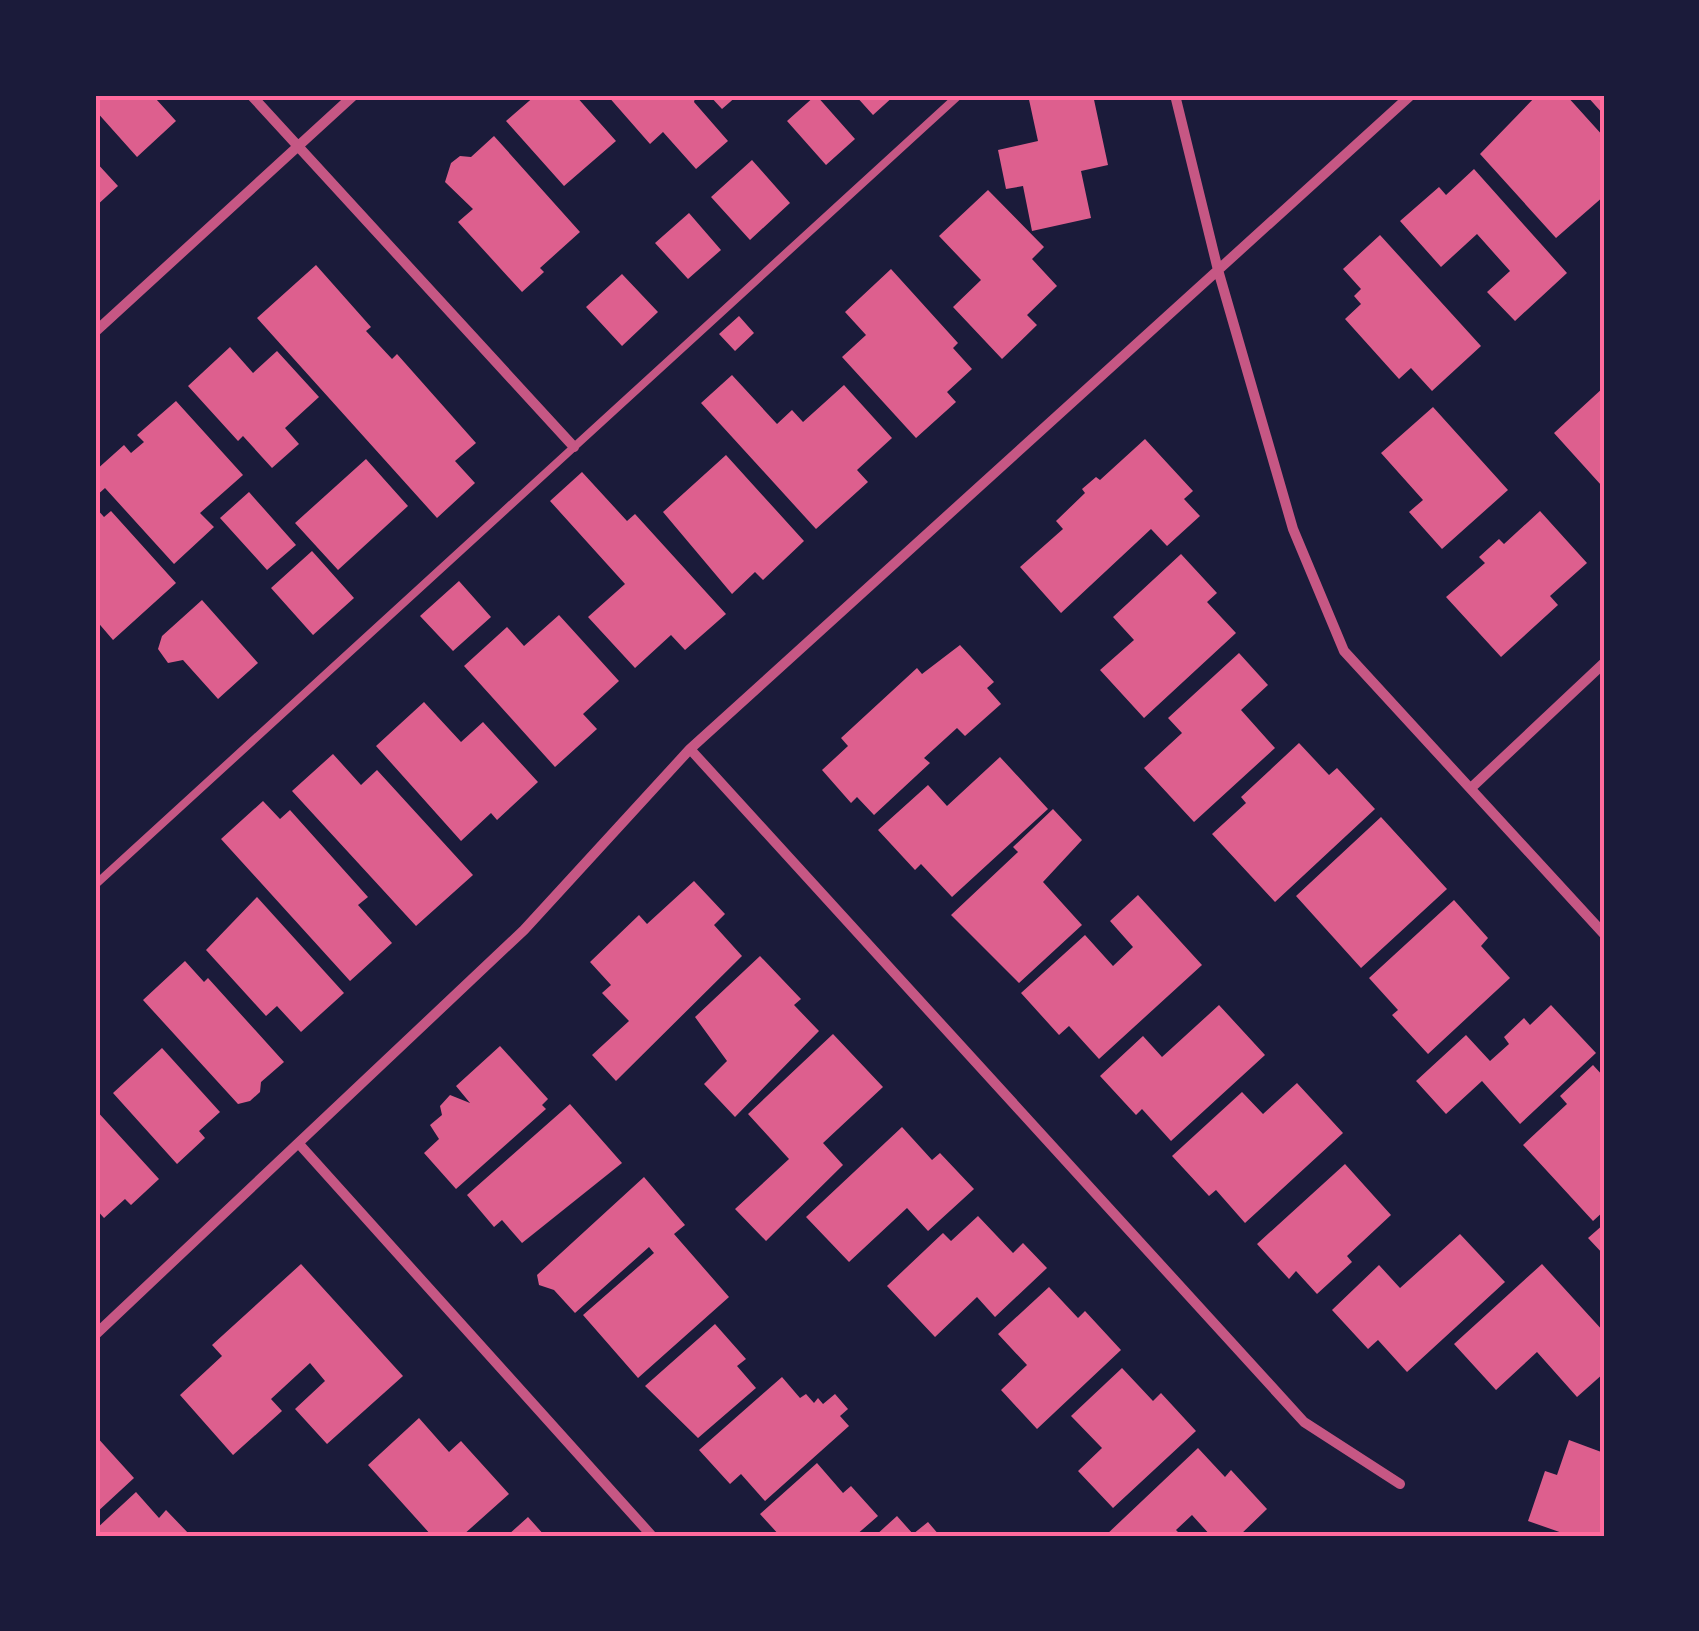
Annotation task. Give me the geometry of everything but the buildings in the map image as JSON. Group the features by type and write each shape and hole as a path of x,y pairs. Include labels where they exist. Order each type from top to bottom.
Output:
{"street":[{"path":"250,95 574,447"},
{"path":"95,332 354,95"},
{"path":"1175,95 1218,270 1293,529 1344,651 1604,934"},
{"path":"95,1335 524,930 690,748 1411,95"},
{"path":"1471,788 1604,663"},
{"path":"690,748 1304,1422 1400,1484"},
{"path":"300,1145 652,1536"}],"lane":[{"path":"95,885 959,95"}]}
